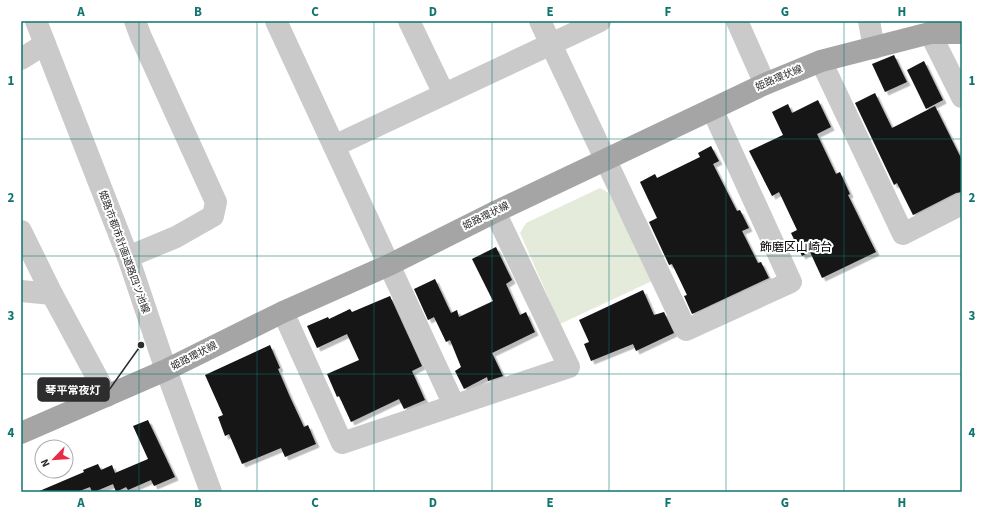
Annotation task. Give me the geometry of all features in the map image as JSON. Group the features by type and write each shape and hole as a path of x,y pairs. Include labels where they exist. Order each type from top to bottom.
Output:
{"main road":[{"name":"姫路環状線","path":"21,434 166,370 283,312 389,265 495,212 765,84 822,61 930,33 962,33"}],"street":[{"name":"姫路市都市計画道路四ツ池線","path":"36,21 128,257 166,370 209,489"},
{"path":"128,257 176,237 213,216 216,202 135,21"},
{"path":"276,21 454,405"},
{"path":"409,21 444,94"},
{"path":"540,21 686,330 790,282 712,109"},
{"path":"334,146 600,21"},
{"path":"737,21 765,84"},
{"path":"869,21 874,48"},
{"path":"930,33 962,97"},
{"path":"21,59 45,44"},
{"path":"822,61 903,234 962,204"},
{"path":"283,312 342,443 569,367 495,212"},
{"path":"21,231 52,294 107,396"},
{"path":"21,291 52,294"}],"green space":[{"path":"600,188 609,193 652,281 560,324 520,233 526,223"}],"building":[{"path":"894,55 907,82 885,92 872,64"},
{"path":"924,61 943,100 926,109 907,70"},
{"path":"875,93 892,128 935,106 962,160 962,192 956,193 913,215 897,183 894,185 855,103"},
{"path":"818,100 831,127 817,134 836,174 840,172 850,194 848,195 876,252 822,278 810,252 802,256 791,233 797,230 779,192 772,196 749,151 783,135 772,112 788,104 792,113"},
{"path":"711,146 719,161 713,164 737,211 740,210 749,228 742,231 758,263 761,262 769,278 692,314 684,296 687,295 672,264 669,265 649,222 657,218 640,182 655,174 657,178 700,157 698,153"},
{"path":"496,247 512,280 506,284 520,315 526,312 535,332 492,353 503,376 488,381 487,377 464,389 455,371 461,367 450,340 446,342 434,317 428,320 414,289 435,279 451,313 457,310 459,317 493,301 472,259"},
{"path":"643,290 654,315 664,312 674,333 636,351 633,344 591,361 584,344 589,342 579,320"},
{"path":"390,296 422,366 412,371 425,400 404,409 399,399 351,422 339,396 337,397 327,374 359,360 347,334 317,348 307,326 328,317 329,319 350,309 352,312"},
{"path":"270,345 290,397 304,427 308,425 316,444 285,457 281,448 242,464 229,434 225,436 218,417 223,415 205,375"},
{"path":"148,420 175,477 154,486 151,480 128,490 126,487 116,492 113,484 94,492 92,492 90,487 77,492 37,492 68,479 74,479 74,476 84,472 83,470 98,464 101,470 112,465 115,473 148,459 133,426"}],"place":[{"name":"琴平常夜灯","path":"141,345"}],"district":[{"name":"飾磨区山崎台","path":"796,247"}]}
